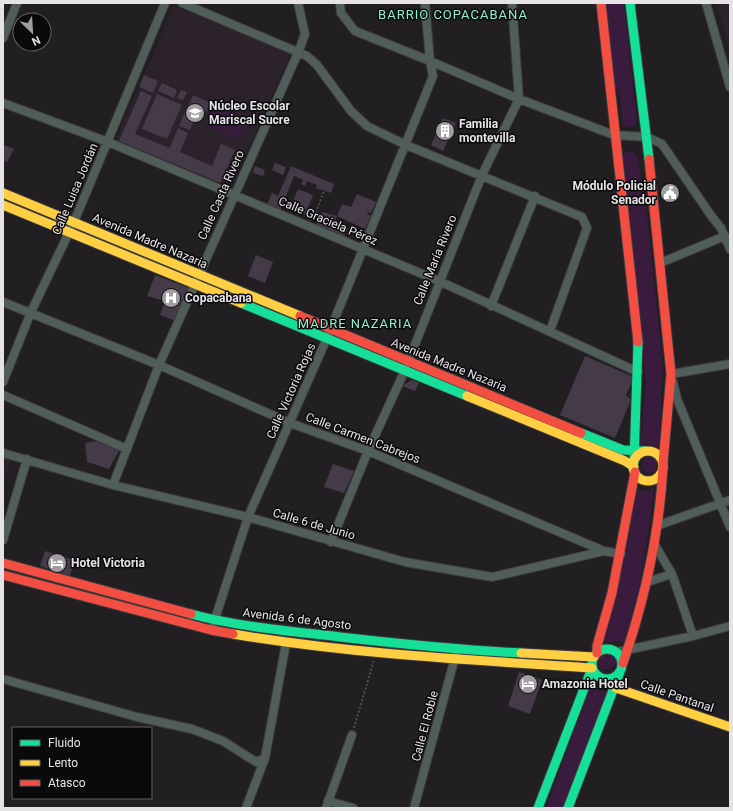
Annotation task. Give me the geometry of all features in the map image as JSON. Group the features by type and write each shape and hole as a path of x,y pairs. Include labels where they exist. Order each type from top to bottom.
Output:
{"main road":[{"path":"538,808 596,655 621,554 634,467 636,457 645,451 655,452 659,455 663,466 659,476 651,480 642,479 634,467 638,343 600,3"},
{"path":"568,808 616,688 647,582 659,525 671,374 647,137 630,3"},
{"name":"Avenida Madre Nazaria","path":"3,192 623,450 645,451"},
{"name":"Avenida Madre Nazaria","path":"3,205 624,461 634,467"},
{"name":"Avenida 6 de Agosto","path":"3,563 214,620 288,631 458,650 596,655"},
{"name":"Avenida 6 de Agosto","path":"3,576 211,630 286,643 376,653 592,668"},
{"path":"596,655 605,649 616,652 621,657 622,668 615,677 608,679"},
{"path":"592,668 597,675 608,679 616,688"},
{"name":"Calle Pantanal","path":"616,688 730,727"}],"street":[{"path":"3,38 17,3"},
{"name":"Calle Luisa Jordán","path":"3,382 31,312 70,232 165,3"},
{"path":"182,3 307,56 317,65 351,111 367,126 406,145 582,216 586,228 550,331"},
{"name":"Calle Casta Rivero","path":"113,485 159,365 305,34 298,3"},
{"path":"340,3 341,13 355,32 430,61 519,100 614,134 647,137 662,144 721,228 730,249"},
{"name":"Calle Victoria Rojas","path":"211,630 248,517 331,329 433,76 430,61 425,3"},
{"path":"512,3 519,100"},
{"path":"706,3 730,87"},
{"name":"Calle María Rivero","path":"331,542 408,361 482,175 519,100"},
{"name":"Calle Graciela Pérez","path":"3,103 108,142 234,194 439,281 638,372"},
{"path":"491,306 535,196"},
{"path":"660,263 725,236"},
{"name":"Calle Carmen Cabrejos","path":"3,302 31,312 159,365 290,423 368,452 604,551"},
{"path":"730,364 671,374 677,399 730,526"},
{"path":"3,395 127,449"},
{"name":"Calle 6 de Junio","path":"3,453 113,485 248,517 405,562 492,577 604,551 621,554"},
{"path":"3,540 27,459"},
{"path":"659,525 730,500"},
{"path":"655,545 672,574 693,636"},
{"path":"647,582 672,574"},
{"path":"616,652 627,651 693,636 730,626"},
{"path":"246,808 265,758 286,643"},
{"name":"Calle El Roble","path":"414,808 458,650"},
{"path":"3,679 137,717 192,729 223,741 256,762 265,758"},
{"path":"352,735 327,805 353,808"}],"path":[{"path":"310,227 324,191"},
{"path":"352,735 376,653"}],"shaded area":[{"path":"606,3 624,3 637,124 630,128 623,125 620,96 615,88"},
{"path":"716,3 730,3 730,52"},
{"name":"Núcleo Escolar Mariscal Sucre","path":"174,5 288,52 289,57 231,187 116,140"},
{"path":"215,105 248,120 239,139 206,124"},
{"path":"627,152 632,152 638,156 641,184 644,186 663,368 659,447 647,444 640,446 646,383 623,155"},
{"path":"3,455 12,457 3,483"},
{"path":"646,457 652,457 657,462 655,471 652,473 646,473 641,468 641,462"},
{"path":"637,488 644,491 654,488 643,570 625,643 616,641 604,642 625,556"},
{"path":"604,652 612,653 617,656 618,659 614,666 609,669 600,669 595,664 600,654"},
{"path":"591,685 595,686 599,691 608,690 563,808 546,808"}],"building":[{"path":"144,75 158,81 153,93 139,87"},
{"path":"162,83 177,90 174,98 158,91"},
{"path":"181,90 187,92 183,100 177,98"},
{"path":"141,91 152,96 135,134 170,148 178,128 188,133 180,152 212,166 221,144 235,150 220,183 119,141"},
{"path":"157,94 182,105 167,139 142,129"},
{"path":"193,95 210,103 205,114 188,107"},
{"path":"186,109 197,113 190,130 179,126"},
{"name":"Familia montevilla","path":"443,118 456,123 443,151 431,145"},
{"path":"3,145 14,149 7,162 3,160"},
{"path":"275,163 286,167 283,175 272,170"},
{"path":"255,166 265,170 263,176 253,173"},
{"path":"291,166 334,184 331,193 316,188 317,185 307,181 305,186 301,184 303,180 294,176 280,211 267,205 272,193 278,196"},
{"name":"Módulo Policial Senador","path":"672,186 672,188 677,188 678,197 673,198 674,200 664,201 662,187"},
{"path":"298,189 313,195 305,215 290,209"},
{"path":"357,194 376,202 371,213 368,212 367,214 371,216 365,229 337,216 342,204 351,207"},
{"path":"322,212 337,216 334,223 348,228 344,237 316,226"},
{"path":"360,228 365,230 362,238 357,237"},
{"path":"256,255 273,262 265,283 248,276"},
{"name":"Copacabana","path":"155,275 189,288 176,321 160,315 165,301 147,296"},
{"path":"585,356 634,377 626,395 631,400 615,438 560,415"},
{"path":"412,380 419,383 415,391 402,386"},
{"path":"97,441 119,451 109,469 87,462 85,443"},
{"path":"333,464 354,471 344,493 324,487"},
{"name":"Hotel Victoria","path":"45,551 74,560 70,576 40,566"},
{"path":"519,672 542,680 530,714 508,706"}],"traffic: fast":[{"path":"630,3 649,159"},
{"path":"241,303 467,396"},
{"path":"634,462 638,342"},
{"path":"581,433 623,450 645,451"},
{"path":"191,614 228,622 284,631 363,640 521,653"},
{"path":"607,649 618,653 622,664 618,675 607,679 596,675 592,664 596,653 607,649"},
{"path":"538,808 592,668"},
{"path":"568,808 620,672"}],"traffic: slow":[{"path":"3,193 300,316"},
{"path":"3,205 241,303"},
{"path":"467,396 625,461 634,467"},
{"path":"648,451 654,452 662,460 663,466 662,472 654,480 648,481 642,480 634,472 633,466 634,460 642,452 648,451"},
{"path":"233,634 322,647 457,659 592,668"},
{"path":"521,653 594,657"},
{"path":"616,688 730,727"}],"traffic: jam":[{"path":"601,3 638,342"},
{"path":"649,159 671,374 663,463"},
{"path":"300,316 581,433"},
{"path":"623,663 638,615 650,567 658,518 663,468"},
{"path":"597,653 597,646 612,593 635,472"},
{"path":"3,563 191,614"},
{"path":"3,575 211,630 233,634"}],"place":[{"name":"Núcleo Escolar Mariscal Sucre","path":"195,113"},
{"name":"Familia montevilla","path":"445,131"},
{"name":"Módulo Policial Senador","path":"670,193"},
{"name":"Copacabana","path":"171,298"},
{"name":"Hotel Victoria","path":"57,563"},
{"name":"Amazonia Hotel","path":"528,684"}],"district":[{"name":"BARRIO COPACABANA","path":"453,14"},
{"name":"MADRE NAZARIA","path":"355,323"}]}
